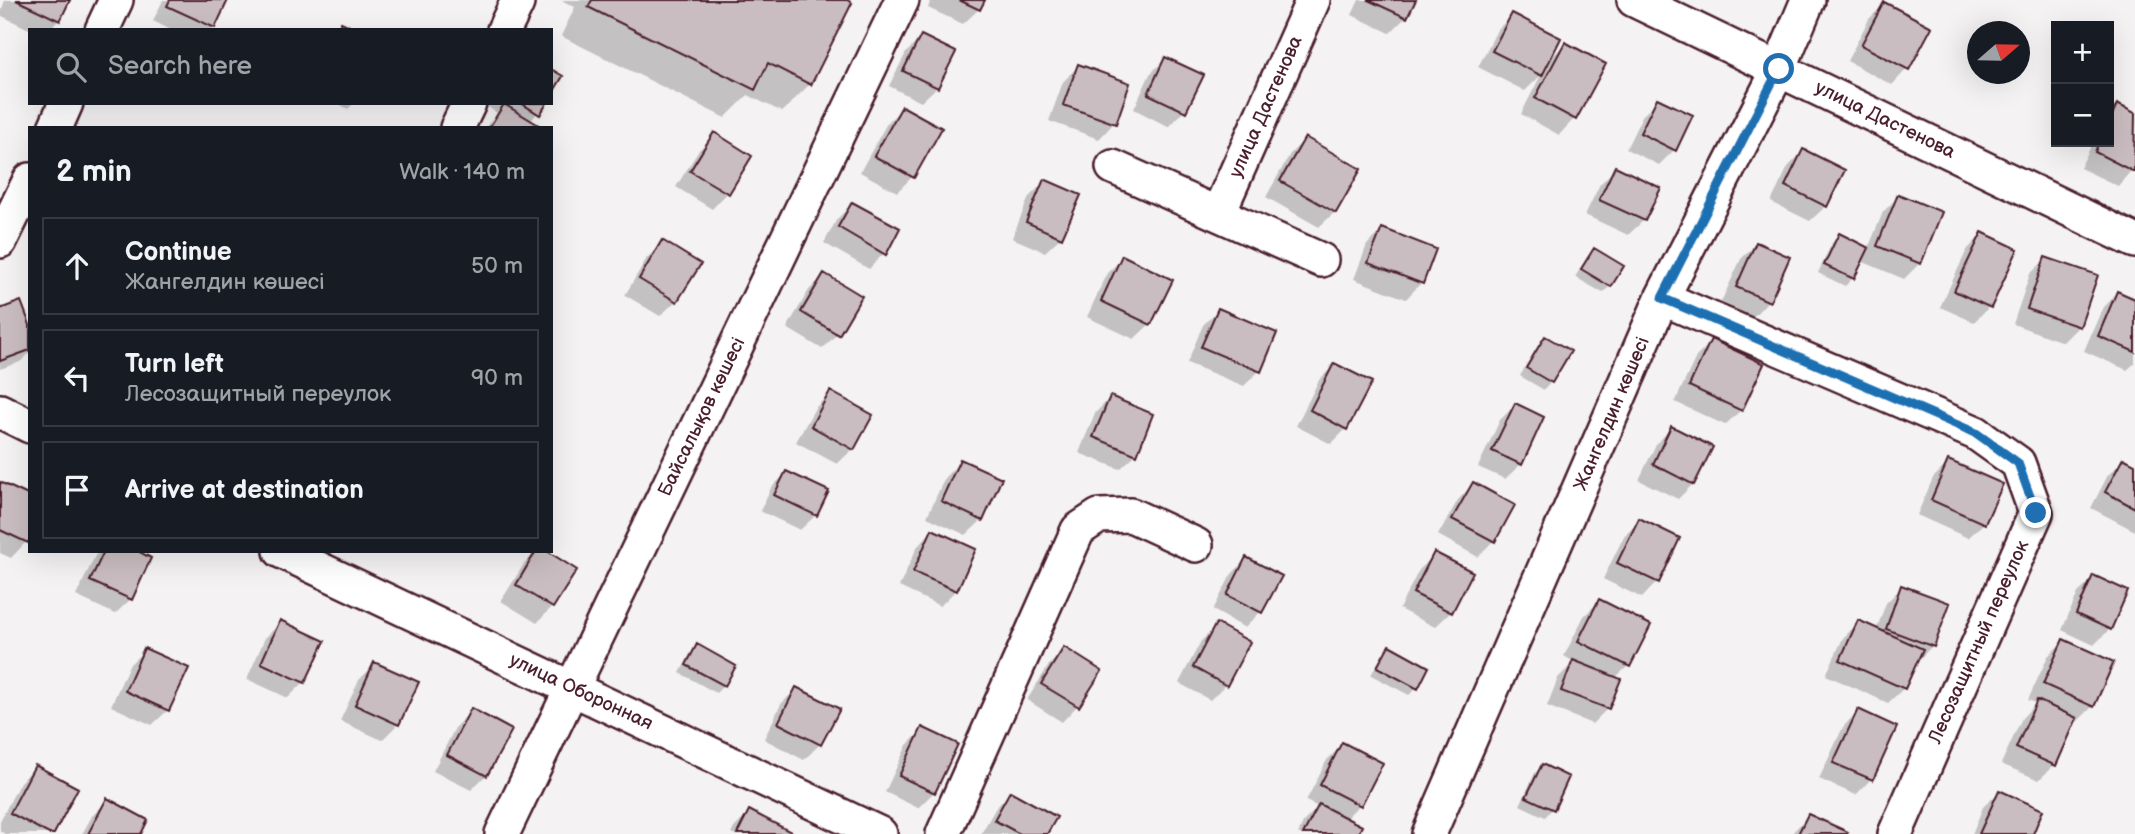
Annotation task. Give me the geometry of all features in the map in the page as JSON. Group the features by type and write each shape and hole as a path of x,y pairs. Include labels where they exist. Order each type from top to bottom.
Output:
{"street":[{"path":"103,28 116,0"},
{"name":"Байсалықов көшесі","path":"502,834 902,0"},
{"name":"улица Дастенова","path":"1218,214 1314,0"},
{"name":"улица Дастенова","path":"1634,0 2135,241"},
{"name":"Жангелдин көшесі","path":"1429,834 1662,298 1779,69 1808,0"},
{"path":"56,126 65,105"},
{"path":"458,126 468,105"},
{"path":"1113,167 1321,260"},
{"path":"0,242 28,184"},
{"name":"Лесозащитный переулок","path":"1662,298 1976,433 2018,463 2036,513 1895,834"},
{"path":"0,411 28,425"},
{"path":"943,834 1078,530 1099,516 1131,515 1196,545"},
{"name":"улица Оборонная","path":"285,553 880,834"}],"building":[{"path":"16,0 70,0 60,21"},
{"path":"170,0 228,0 215,28 167,6"},
{"path":"592,0 847,0 852,3 811,85 768,63 755,90 588,7"},
{"path":"959,0 985,0 980,10"},
{"path":"1368,0 1416,0 1407,18"},
{"path":"1884,2 1932,27 1909,70 1861,45"},
{"path":"1512,13 1561,38 1542,76 1492,51"},
{"path":"341,22 354,28 338,28"},
{"path":"921,35 956,52 938,88 903,71"},
{"path":"1565,42 1606,64 1576,120 1535,98"},
{"path":"1165,57 1204,75 1186,112 1148,94"},
{"path":"1078,64 1130,83 1116,124 1063,105"},
{"path":"553,70 563,76 553,93"},
{"path":"1657,98 1693,115 1676,151 1640,133"},
{"path":"2117,104 2135,113 2134,172 2095,152 2097,147 2114,147 2114,111"},
{"path":"506,105 540,126 490,126"},
{"path":"524,105 546,105 540,115"},
{"path":"902,106 942,128 914,178 874,156"},
{"path":"714,132 752,156 729,194 690,171"},
{"path":"1305,137 1361,169 1336,213 1280,181"},
{"path":"1803,149 1845,170 1827,207 1785,186"},
{"path":"1615,166 1661,188 1645,221 1599,200"},
{"path":"1044,179 1081,195 1062,238 1026,222"},
{"path":"1898,194 1942,212 1921,264 1877,246"},
{"path":"852,202 900,228 886,255 838,227"},
{"path":"1382,228 1436,249 1423,284 1368,263"},
{"path":"1982,232 2018,249 1991,308 1954,291"},
{"path":"1839,233 1869,248 1854,279 1824,265"},
{"path":"662,240 701,264 677,302 639,279"},
{"path":"1756,242 1790,257 1770,302 1736,287"},
{"path":"1594,248 1624,266 1611,287 1581,269"},
{"path":"1122,255 1173,280 1151,325 1101,301"},
{"path":"2045,257 2098,275 2080,327 2027,309"},
{"path":"824,273 862,296 839,335 801,312"},
{"path":"2117,291 2135,299 2135,352 2098,336"},
{"path":"21,301 28,320 28,351 0,361 0,309"},
{"path":"1218,308 1277,333 1261,372 1201,347"},
{"path":"1545,336 1571,351 1552,383 1526,368"},
{"path":"1711,339 1764,364 1742,411 1689,386"},
{"path":"1334,363 1372,382 1347,430 1310,410"},
{"path":"830,391 873,415 854,450 811,426"},
{"path":"1110,396 1153,414 1137,455 1093,437"},
{"path":"1515,403 1544,417 1522,465 1492,451"},
{"path":"1671,426 1713,447 1694,485 1653,464"},
{"path":"2123,458 2135,464 2135,508 2105,492"},
{"path":"960,459 1002,478 983,521 941,501"},
{"path":"1948,460 2003,484 1985,524 1931,500"},
{"path":"786,471 829,491 817,516 774,495"},
{"path":"0,482 28,495 28,543 0,530"},
{"path":"1473,482 1515,505 1495,542 1452,519"},
{"path":"1639,518 1680,538 1659,583 1617,563"},
{"path":"932,529 976,549 957,591 913,572"},
{"path":"1434,552 1473,572 1452,613 1413,593"},
{"path":"103,553 142,553 151,558 132,600 90,581"},
{"path":"535,553 550,553 577,570 553,608 516,585"},
{"path":"1246,557 1282,576 1262,613 1227,595"},
{"path":"2093,575 2128,591 2111,630 2076,614"},
{"path":"1901,585 1950,603 1934,647 1886,629"},
{"path":"1599,599 1651,625 1630,667 1578,641"},
{"path":"280,620 325,641 305,683 261,663"},
{"path":"1858,620 1923,649 1905,689 1840,660"},
{"path":"1216,623 1250,642 1227,686 1193,667"},
{"path":"2063,639 2114,662 2094,707 2043,684"},
{"path":"697,644 736,666 725,686 686,665"},
{"path":"1389,645 1429,667 1418,689 1377,667"},
{"path":"1064,647 1102,671 1079,707 1041,684"},
{"path":"144,648 189,668 169,711 125,691"},
{"path":"1573,660 1621,679 1609,709 1561,691"},
{"path":"374,662 419,682 399,725 355,705"},
{"path":"796,687 840,709 821,745 778,723"},
{"path":"2037,700 2077,718 2056,766 2016,748"},
{"path":"471,708 512,730 487,776 447,755"},
{"path":"1858,709 1897,727 1873,780 1833,763"},
{"path":"922,727 958,744 935,793 899,776"},
{"path":"1342,742 1383,763 1361,806 1320,785"},
{"path":"1542,764 1569,777 1554,810 1526,797"},
{"path":"35,765 78,788 54,834 49,834 10,813"},
{"path":"1999,790 2043,810 2033,834 1979,834"},
{"path":"1010,791 1057,817 1047,834 1020,834 994,820"},
{"path":"107,798 148,820 141,834 88,834"},
{"path":"1319,804 1362,826 1358,834 1303,834"},
{"path":"749,810 793,833 737,834"},
{"path":"1808,814 1848,832 1798,834"}],"route":[{"path":"1779,69 1662,298 1976,433 2018,463 2036,513"}]}
